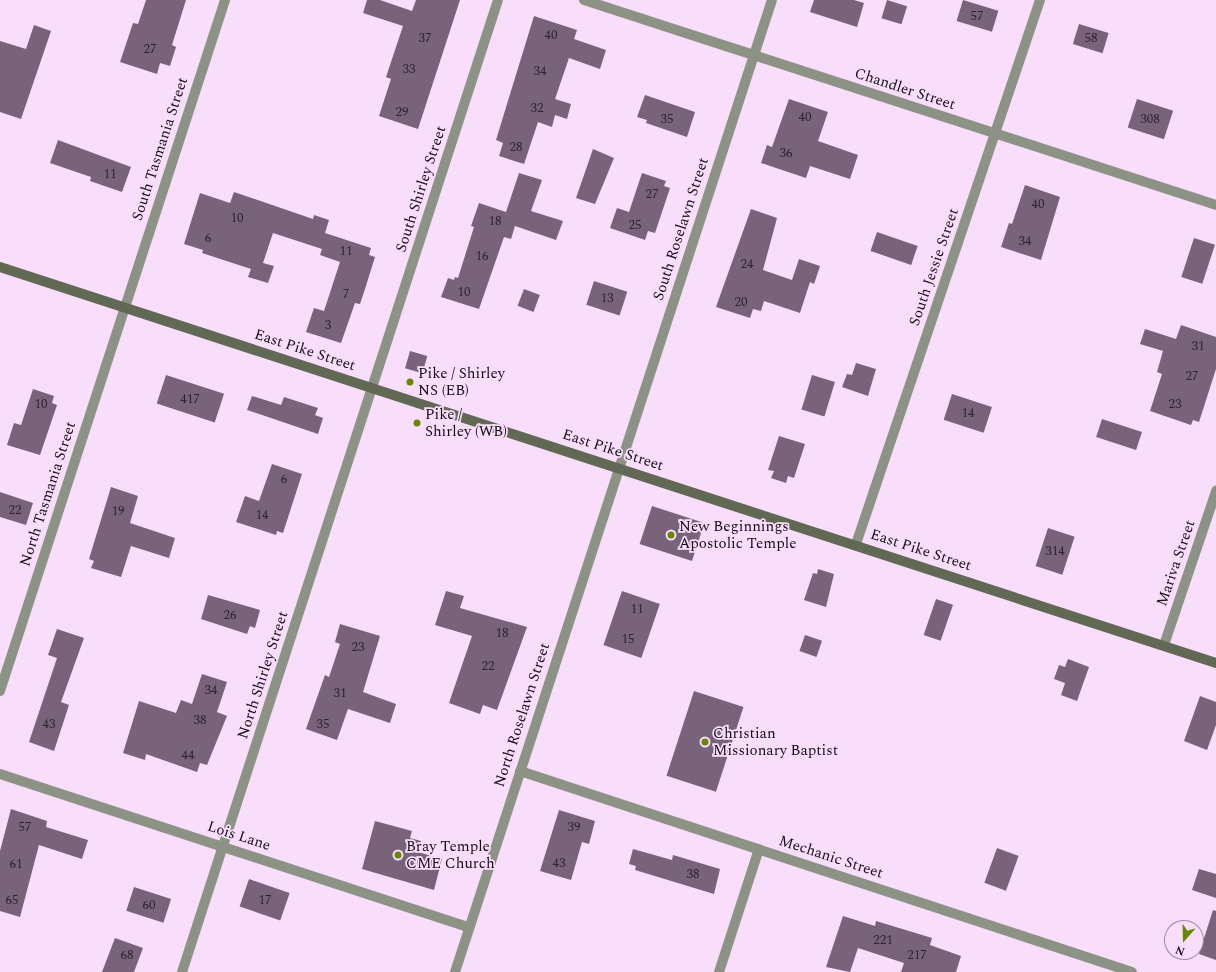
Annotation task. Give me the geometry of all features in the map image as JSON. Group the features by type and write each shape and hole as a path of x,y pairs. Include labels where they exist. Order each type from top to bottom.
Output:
{"street":[{"name":"South Tasmania Street","path":"124,307 225,0"},
{"name":"South Shirley Street","path":"372,387 498,0"},
{"name":"Chandler Street","path":"584,0 1216,205"},
{"name":"South Roselawn Street","path":"619,468 772,0"},
{"name":"South Jessie Street","path":"856,544 1040,0"},
{"name":"East Pike Street","path":"0,267 856,544 1216,663"},
{"name":"North Tasmania Street","path":"0,691 124,307"},
{"name":"North Shirley Street","path":"182,972 372,387"},
{"name":"North Roselawn Street","path":"455,972 619,468"},
{"name":"Mariva Street","path":"1164,645 1216,491"},
{"name":"Mechanic Street","path":"520,771 1132,972"},
{"name":"Lois Lane","path":"0,774 469,927"},
{"path":"719,972 759,850"}],"building":[{"path":"146,0 186,0 172,45 176,47 170,66 160,63 157,74 120,62 133,23 138,24"},
{"path":"367,0 380,0 412,11 416,0 460,0 418,129 379,116 391,79 386,77 403,26 363,13"},
{"path":"814,0 854,0 864,3 857,27 810,12"},
{"path":"887,0 907,6 902,24 881,18"},
{"path":"963,0 998,11 992,32 957,21"},
{"path":"534,16 577,30 574,39 606,50 600,69 569,58 555,99 571,104 567,119 555,115 552,127 538,122 524,164 499,156 503,143 496,140"},
{"path":"1079,24 1109,33 1103,53 1073,44"},
{"path":"34,25 51,31 21,119 0,112 0,41 26,49"},
{"path":"645,95 695,112 687,137 646,123 647,120 637,117"},
{"path":"789,99 828,112 818,141 858,155 850,179 810,166 806,178 761,163 767,145 772,147"},
{"path":"1137,99 1173,111 1164,139 1128,128"},
{"path":"58,140 131,167 122,192 90,181 91,177 50,163"},
{"path":"593,149 614,158 595,204 576,198"},
{"path":"519,173 542,180 531,211 563,221 556,240 515,226 511,239 504,237 479,309 441,297 448,278 454,280 455,277 458,278 474,227 471,226 479,203 506,212"},
{"path":"642,173 666,181 664,186 670,188 655,233 648,231 645,240 610,228 617,208 629,212"},
{"path":"1025,185 1060,197 1041,260 1001,247 1009,223 1012,224"},
{"path":"234,192 313,219 314,215 329,220 325,233 371,248 369,255 375,257 365,289 360,304 355,303 341,343 306,332 314,308 324,311 340,262 320,255 322,249 273,233 263,263 274,266 268,283 248,277 251,269 202,253 203,250 184,244 200,193 230,203"},
{"path":"751,209 777,218 763,270 792,280 799,259 820,266 814,284 810,282 800,313 764,301 761,311 753,309 750,318 716,307"},
{"path":"877,232 918,246 911,265 870,251"},
{"path":"1194,238 1215,245 1202,284 1181,277"},
{"path":"594,281 627,292 620,316 586,305"},
{"path":"524,289 540,295 533,312 518,306"},
{"path":"1181,325 1216,337 1216,369 1199,422 1193,420 1191,425 1150,411 1162,374 1157,372 1163,351 1140,344 1145,329 1176,339"},
{"path":"410,351 427,356 422,373 405,368"},
{"path":"856,363 876,369 868,396 842,387 847,374 852,375"},
{"path":"166,375 224,394 215,422 157,404"},
{"path":"812,375 835,382 824,416 801,409"},
{"path":"33,389 54,396 52,403 57,405 40,455 7,445 14,423 21,425"},
{"path":"952,394 992,407 984,433 944,420"},
{"path":"252,396 281,405 284,397 318,408 315,415 323,418 318,434 247,410"},
{"path":"1102,419 1142,432 1136,450 1096,437"},
{"path":"779,436 805,444 794,478 788,476 786,483 771,478 774,471 768,470"},
{"path":"272,464 302,474 283,533 277,531 276,535 236,522 245,496 259,501"},
{"path":"111,487 138,496 130,523 175,538 169,558 131,546 121,577 91,568 94,561 89,559"},
{"path":"0,492 33,503 26,525 0,517"},
{"name":"New Beginnings Apostolic Temple","path":"652,506 704,523 692,561 640,544"},
{"path":"1048,528 1075,537 1062,575 1036,566"},
{"path":"818,569 834,574 826,607 804,600 813,573 817,574"},
{"path":"446,591 464,596 460,608 527,627 497,710 483,705 480,714 449,703 472,636 435,625"},
{"path":"622,591 660,604 641,658 603,645"},
{"path":"208,595 260,610 255,628 250,626 247,634 201,619"},
{"path":"936,599 953,605 941,641 924,635"},
{"path":"340,624 380,636 363,692 396,704 390,723 348,709 337,740 306,729 325,675 329,677 340,644 335,642"},
{"path":"57,629 84,638 61,702 69,705 54,751 29,742 57,658 48,655"},
{"path":"805,635 822,641 816,657 799,651"},
{"path":"1068,659 1089,667 1077,701 1061,695 1065,683 1054,679 1059,665 1065,667"},
{"path":"202,674 227,682 217,712 227,716 207,765 200,763 197,772 146,754 145,760 123,753 139,701 176,713 181,700 192,704"},
{"name":"Christian Missionary Baptist","path":"694,691 743,707 716,792 666,776"},
{"path":"1200,696 1216,702 1216,725 1207,750 1184,741"},
{"path":"11,809 47,821 46,827 88,840 82,859 39,845 20,917 0,911 0,851"},
{"path":"559,810 595,821 589,844 582,842 571,880 540,871"},
{"name":"Bray Temple CME Church","path":"375,821 412,831 410,838 421,841 418,852 442,859 434,890 362,869"},
{"path":"997,848 1019,856 1006,891 984,883"},
{"path":"633,849 672,860 673,855 720,869 714,894 635,870 636,866 629,864"},
{"path":"1199,869 1216,874 1216,898 1192,890"},
{"path":"249,879 290,893 280,920 240,906"},
{"path":"134,887 171,899 163,923 126,911"},
{"path":"1213,910 1216,911 1216,960 1204,956 1204,938"},
{"path":"843,916 875,926 876,921 932,938 930,945 961,956 956,972 901,972 904,963 858,948 850,972 826,967"},
{"path":"115,938 143,948 134,972 102,972"}],"place":[{"name":"Pike / Shirley NS (EB)","path":"410,382"},
{"name":"Pike / Shirley (WB)","path":"417,423"},
{"name":"New Beginnings Apostolic Temple","path":"671,535"},
{"name":"Christian Missionary Baptist","path":"705,742"},
{"name":"Bray Temple CME Church","path":"398,855"}]}
